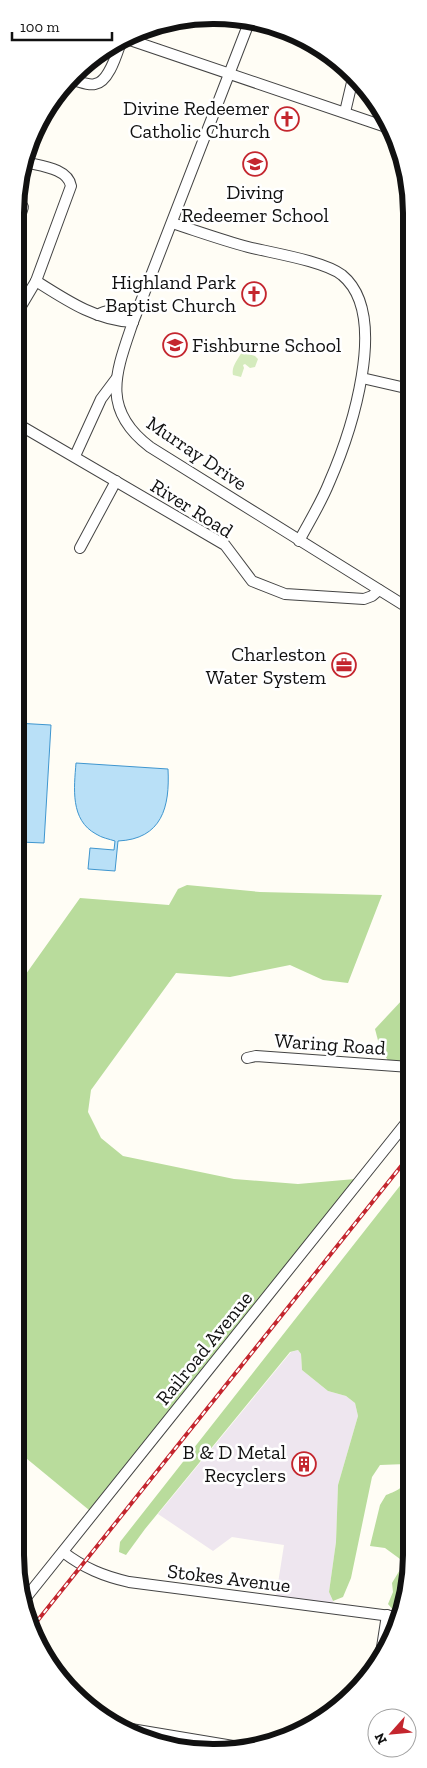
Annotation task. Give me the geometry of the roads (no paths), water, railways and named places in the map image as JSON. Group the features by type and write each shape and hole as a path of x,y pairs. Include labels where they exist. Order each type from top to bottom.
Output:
{"street":[{"name":"Murray Drive","path":"247,26 133,322 119,363 116,392 123,416 142,441 403,605"},
{"path":"134,41 381,124"},
{"path":"77,81 95,85 103,81 119,49"},
{"path":"345,112 352,83"},
{"path":"24,301 36,281 70,184 65,174 30,164"},
{"path":"172,223 246,246 319,265 341,275 356,290 364,313 366,342 362,378 345,441 329,484 300,541"},
{"path":"36,281 76,305 98,315 114,320 133,322"},
{"path":"75,456 101,399 116,378"},
{"path":"362,378 403,387"},
{"name":"River Road","path":"24,427 225,545 252,581 285,594 364,599 372,596 379,590"},
{"path":"80,548 116,481"},
{"name":"Waring Road","path":"247,1058 256,1056 403,1066"},
{"name":"Railroad Avenue","path":"28,1595 403,1127"},
{"name":"Stokes Avenue","path":"63,1552 82,1566 108,1577 129,1582 393,1616"},
{"path":"383,1639 387,1615"},
{"path":"146,1732 216,1744"}],"water":[{"path":"24,723 51,725 44,843 24,842"},
{"path":"76,763 168,769 167,796 165,808 160,819 145,834 133,839 118,841 115,871 88,869 90,848 114,850 115,841 96,834 82,821 76,803"}],"railway":[{"path":"36,1622 403,1164"}],"place":[{"name":"Divine Redeemer Catholic Church","path":"287,119"},
{"name":"Diving Redeemer School","path":"255,164"},
{"name":"Highland Park Baptist Church","path":"254,294"},
{"name":"Fishburne School","path":"175,345"},
{"name":"Charleston Water System","path":"344,665"},
{"name":"B & D Metal Recyclers","path":"304,1464"}]}
